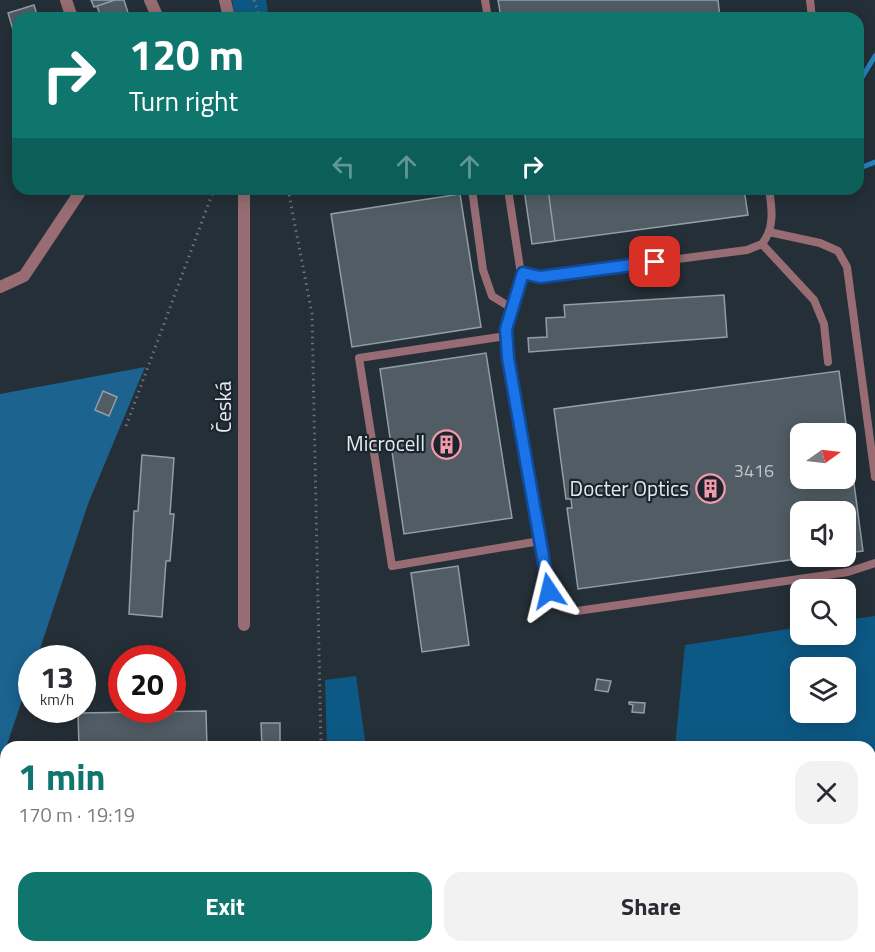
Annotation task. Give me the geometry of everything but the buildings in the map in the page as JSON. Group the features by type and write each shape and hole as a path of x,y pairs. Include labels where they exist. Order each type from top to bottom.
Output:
{"street":[{"path":"0,286 24,276 78,195"},
{"name":"Česká","path":"244,195 244,625"}],"lane":[{"path":"473,195 483,270 492,296 513,309"},
{"path":"509,195 516,258 523,273 506,329 506,336 549,591 555,604 563,609 578,611 848,572 875,563"},
{"path":"523,273 540,277 747,250 762,244 769,232 772,210 770,195"},
{"path":"769,232 838,251 847,267 875,477"},
{"path":"762,244 814,300 824,324 828,362"},
{"path":"506,336 358,358 390,554 392,566 540,541"}],"path":[{"path":"126,426 212,195"},
{"path":"289,195 312,314 321,741"}],"shaded area":[{"path":"232,0 266,0 268,12 234,12"},
{"path":"145,367 88,504 41,645 18,645 18,712 8,741 0,741 0,394"},
{"path":"875,616 875,741 676,741 685,645 790,629 790,645 856,645 856,619"},
{"path":"356,676 365,741 327,741 325,680"}],"waterway":[{"path":"864,74 875,56"},
{"path":"864,166 875,162"}],"place":[{"name":"Microcell","path":"446,444"},
{"name":"Docter Optics","path":"710,489"}],"route":[{"path":"549,591 508,358 506,329 523,273 540,277 655,262"}]}
